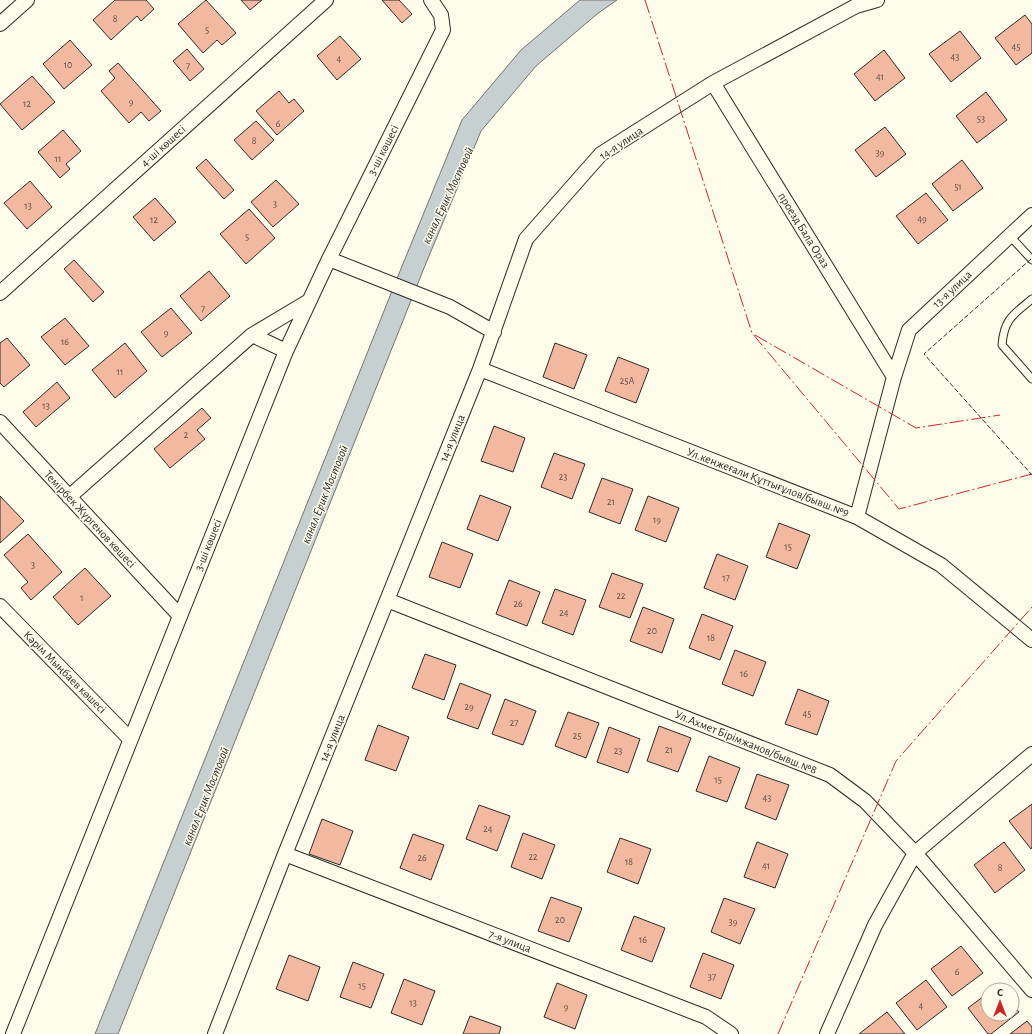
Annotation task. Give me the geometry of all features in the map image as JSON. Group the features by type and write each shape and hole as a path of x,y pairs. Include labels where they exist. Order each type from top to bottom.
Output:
{"street":[{"path":"0,24 27,0"},
{"name":"4-ші көшесі","path":"0,293 326,0"},
{"name":"3-ші көшесі","path":"13,1034 130,738 286,351 329,259 443,30 441,15 431,0"},
{"name":"14-я улица","path":"215,1034 285,854 480,370 526,239 601,154 713,83 856,6 876,0"},
{"name":"проезд Бала Ораз","path":"713,83 894,377"},
{"name":"13-я улица","path":"856,517 894,377 909,330 1032,215"},
{"path":"329,259 450,307 494,332"},
{"path":"69,497 252,335 309,301"},
{"path":"252,335 286,351"},
{"name":"Ул.кенжеғали Құттығұлов/бывш.№9","path":"480,370 856,517 941,565 1032,640"},
{"name":"Темірбек Жүргенов көшесі","path":"0,422 180,616"},
{"name":"Ул.Ахмет Бірімжанов/бывш.№8","path":"387,600 830,775 865,801 915,853 1032,990"},
{"name":"Кәрім Мыңбаев көшесі","path":"0,606 130,738"},
{"path":"827,1034 875,925 915,853 1032,754"},
{"name":"7-я улица","path":"285,854 706,1018 731,1034"}],"lane":[{"path":"1010,236 1032,260"},
{"path":"1032,299 1009,318 1003,333 1002,345 1032,380"}],"water":[{"name":"канал Ерик Мостовой","path":"580,0 617,0 597,14 536,66 481,131 424,268 118,1034 95,1034 398,276 462,120 521,50"}],"building":[{"path":"115,0 146,0 154,9 141,21 137,16 111,40 93,20"},
{"path":"206,0 236,33 222,45 217,40 203,53 178,24"},
{"path":"241,0 262,0 250,10"},
{"path":"382,0 399,0 412,14 402,23"},
{"path":"1025,15 1032,24 1032,53 1016,65 995,38"},
{"path":"960,31 981,58 951,82 929,54"},
{"path":"340,36 361,59 337,80 317,56"},
{"path":"70,40 92,65 64,89 43,64"},
{"path":"187,49 204,69 190,81 173,61"},
{"path":"884,50 905,78 875,101 854,74"},
{"path":"118,63 161,111 149,121 141,112 129,123 101,91 115,78 109,71"},
{"path":"32,76 55,102 22,130 0,104"},
{"path":"279,91 289,103 294,99 304,111 277,135 256,111"},
{"path":"986,92 1007,120 977,143 956,116"},
{"path":"256,121 274,140 252,160 234,140"},
{"path":"885,127 906,154 876,177 855,150"},
{"path":"63,130 81,151 66,164 70,169 60,178 38,152"},
{"path":"206,159 234,190 224,199 196,168"},
{"path":"962,160 983,188 953,211 932,184"},
{"path":"276,180 299,204 273,227 251,202"},
{"path":"30,181 52,207 27,229 4,203"},
{"path":"926,193 948,220 918,244 896,216"},
{"path":"155,198 176,222 154,241 133,217"},
{"path":"249,209 275,238 246,264 220,234"},
{"path":"74,260 104,292 93,302 64,269"},
{"path":"209,271 230,296 201,321 180,296"},
{"path":"171,308 192,333 162,357 141,332"},
{"path":"65,318 89,346 65,365 41,337"},
{"path":"7,338 30,365 4,387 0,383 0,343"},
{"path":"125,343 147,371 115,398 92,370"},
{"path":"555,343 587,355 574,389 543,377"},
{"path":"618,357 649,369 636,403 605,391"},
{"path":"57,382 70,398 36,427 23,412"},
{"path":"202,408 211,418 197,430 205,439 170,468 154,449"},
{"path":"494,426 525,438 513,472 481,461"},
{"path":"554,453 585,464 572,499 541,487"},
{"path":"602,478 633,489 620,524 589,512"},
{"path":"480,495 511,507 498,541 467,529"},
{"path":"0,496 24,521 0,543"},
{"path":"648,496 679,508 666,542 635,530"},
{"path":"779,523 810,535 797,569 766,557"},
{"path":"28,534 62,572 31,600 21,588 28,582 4,555"},
{"path":"442,542 473,554 460,588 429,577"},
{"path":"717,554 748,566 735,600 704,588"},
{"path":"85,568 111,596 78,625 53,597"},
{"path":"612,573 643,584 630,618 599,607"},
{"path":"509,580 540,592 527,626 496,614"},
{"path":"555,589 586,600 573,635 542,623"},
{"path":"643,607 674,619 662,653 630,641"},
{"path":"702,614 733,626 720,660 689,648"},
{"path":"735,650 766,662 753,696 722,684"},
{"path":"425,654 456,665 444,700 412,688"},
{"path":"460,683 491,695 478,729 447,718"},
{"path":"798,689 829,701 817,735 785,724"},
{"path":"505,699 536,711 523,745 492,734"},
{"path":"568,712 599,723 586,758 555,746"},
{"path":"378,725 409,737 396,771 365,760"},
{"path":"659,726 691,738 678,772 647,761"},
{"path":"609,727 640,739 628,773 597,762"},
{"path":"709,756 740,768 727,802 696,791"},
{"path":"757,774 789,785 776,820 745,808"},
{"path":"1032,804 1032,847 1031,849 1009,821"},
{"path":"479,805 510,816 497,851 466,839"},
{"path":"322,819 353,831 340,865 309,854"},
{"path":"523,833 555,845 542,879 511,867"},
{"path":"413,834 444,845 431,880 400,868"},
{"path":"620,838 651,849 638,884 607,872"},
{"path":"757,842 788,854 775,888 744,877"},
{"path":"1004,842 1025,870 995,893 974,865"},
{"path":"551,897 582,908 569,942 538,931"},
{"path":"724,898 755,909 740,944 711,932"},
{"path":"634,916 665,928 652,962 621,950"},
{"path":"961,946 983,973 952,996 931,969"},
{"path":"703,953 734,965 721,999 690,987"},
{"path":"289,955 320,967 308,1001 276,989"},
{"path":"353,962 384,974 371,1008 340,997"},
{"path":"404,979 435,991 422,1025 391,1013"},
{"path":"926,980 947,1007 917,1030 896,1003"},
{"path":"557,983 587,995 575,1029 544,1017"},
{"path":"980,999 980,1022 1006,1022 991,1034 988,1034 968,1008"},
{"path":"887,1012 905,1034 859,1034"},
{"path":"470,1016 501,1027 499,1034 463,1034"},
{"path":"1027,1021 1032,1027 1032,1034 1010,1034"}],"fence":[{"path":"1031,259 924,354 1032,475"}],"power":[{"path":"645,0 752,333 899,509 1032,474"},
{"path":"755,335 916,428 1000,415"},
{"path":"778,1034 896,761 1032,607"}]}
